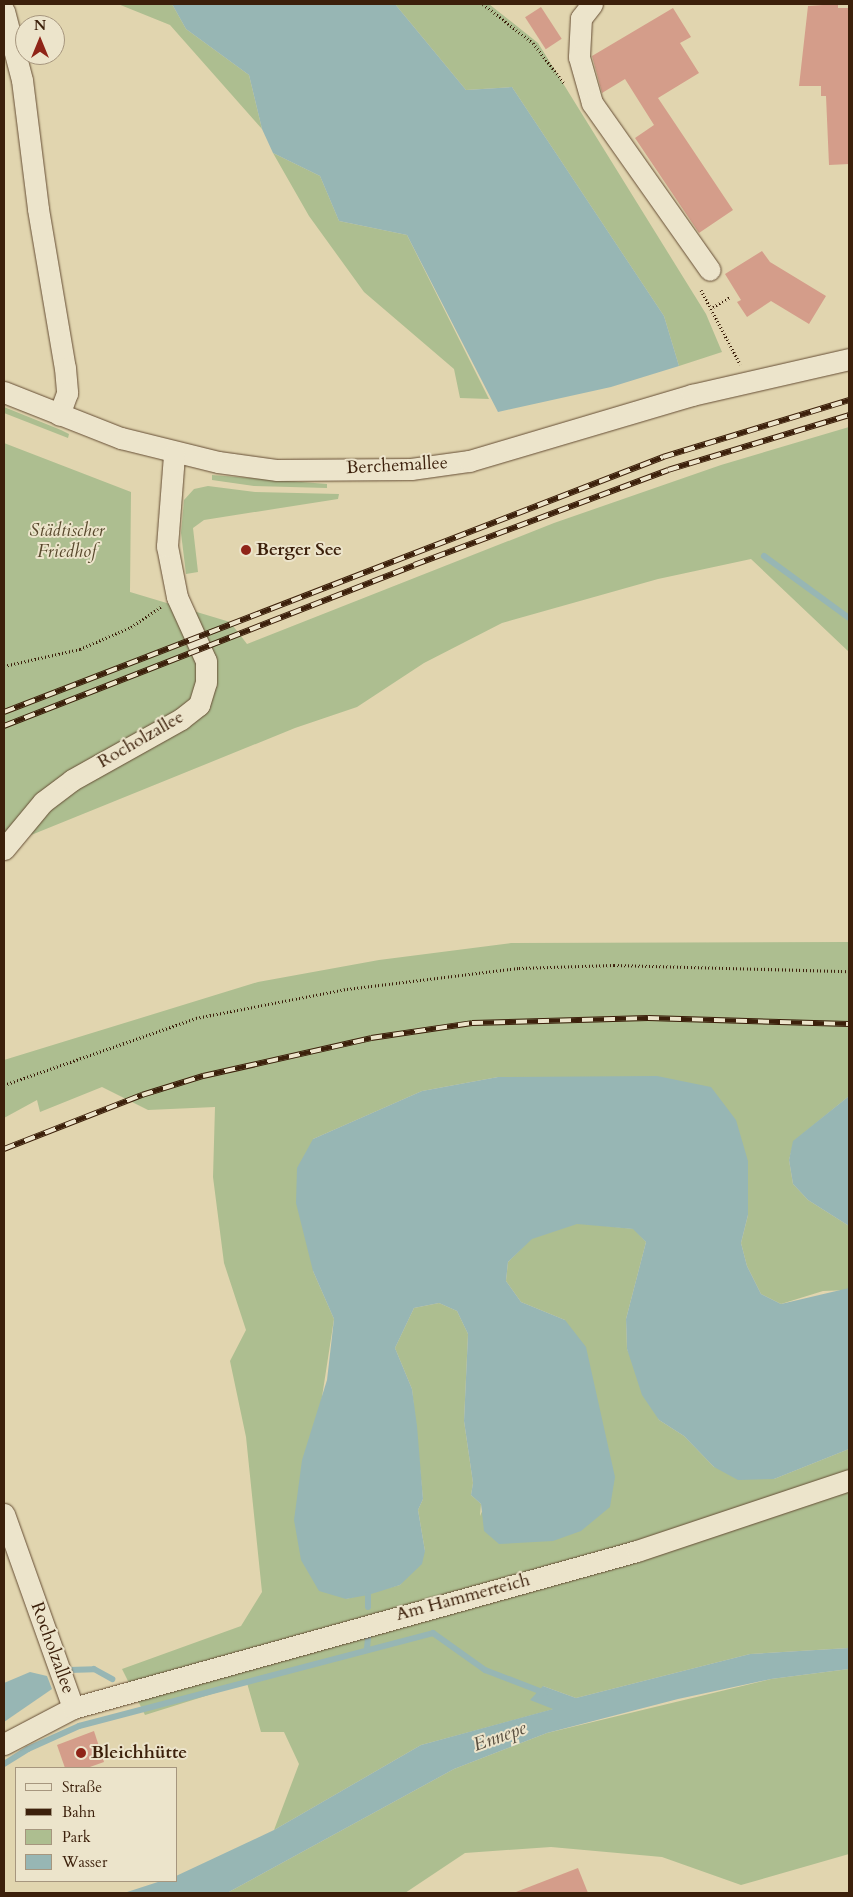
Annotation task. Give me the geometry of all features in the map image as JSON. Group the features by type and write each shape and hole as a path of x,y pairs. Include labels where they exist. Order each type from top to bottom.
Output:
{"street":[{"path":"592,4 580,18 579,57 592,103 710,270"},
{"path":"4,11 22,80 38,209 65,368 67,393 60,415"},
{"name":"Berchemallee","path":"4,392 60,415 174,454 277,470 411,469 469,460 692,395 849,359"},
{"name":"Rocholzallee","path":"4,849 43,802 72,780 181,719 200,705 206,682 206,661 177,597 167,546 174,454"},
{"name":"Am Hammerteich","path":"73,1708 638,1551 849,1480"},
{"name":"Rocholzallee","path":"4,1514 8,1544 73,1708 4,1744"}],"path":[{"path":"712,307 730,297"},
{"path":"4,666 80,649 131,627 177,597"},
{"path":"4,1085 196,1018 347,990 538,968 614,965 849,971"}],"green space":[{"path":"118,4 172,4 186,29 249,75 262,129 170,25"},
{"path":"395,4 489,4 538,43 706,314 722,352 679,366 664,316 512,87 466,90"},
{"path":"273,153 320,176 339,221 407,235 489,399 460,398 454,369 364,292 309,216"},
{"path":"4,407 61,430 69,434 68,438 4,413"},
{"name":"Städtischer Friedhof","path":"849,427 849,652 751,559 658,579 502,623 424,663 357,707 295,728 4,846 4,443 131,492 130,592 230,622 247,644 554,523 721,465"},
{"path":"212,475 327,484 327,488 254,486 212,480"},
{"path":"208,486 255,492 339,494 338,499 204,520 193,528 198,572 186,574 181,533 184,500 194,489"},
{"path":"849,942 849,1096 794,1141 789,1160 793,1184 808,1200 849,1226 848,1290 823,1291 781,1304 761,1294 747,1266 741,1243 748,1215 551,1078 498,1077 422,1091 313,1139 313,1271 334,1319 320,1410 346,1599 400,1585 425,1551 418,1510 423,1499 412,1389 395,1348 414,1308 439,1303 457,1311 468,1334 464,1421 473,1483 471,1495 481,1504 480,1516 565,1320 521,1302 506,1281 508,1262 532,1238 577,1223 634,1229 646,1242 626,1319 627,1349 659,1420 684,1436 714,1467 774,1479 849,1449 849,1648 750,1654 576,1698 543,1686 554,1709 421,1745 274,1830 299,1764 284,1732 261,1732 247,1683 145,1715 122,1669 241,1626 262,1592 246,1437 230,1361 246,1330 224,1263 213,1177 215,1107 148,1110 102,1087 40,1112 37,1100 4,1118 4,1060 258,982 379,960 511,943"},
{"path":"849,1669 849,1854 741,1885 662,1857 551,1847 465,1853 405,1893 227,1893 454,1769 547,1733 771,1679"}],"water":[{"path":"172,4 395,4 466,90 512,87 664,316 679,366 611,387 498,412 407,235 339,221 320,176 273,153 262,129 249,75 186,29"},
{"path":"657,1076 711,1087 736,1120 748,1161 748,1215 741,1243 747,1266 761,1294 781,1304 849,1288 849,1449 774,1479 738,1480 714,1467 684,1436 659,1420 642,1395 627,1349 626,1319 646,1242 633,1229 577,1224 532,1239 508,1262 506,1281 521,1302 565,1320 586,1347 615,1477 610,1507 581,1531 553,1541 499,1544 484,1531 481,1504 471,1495 473,1483 464,1421 468,1334 457,1311 439,1303 414,1308 395,1348 412,1389 417,1426 423,1499 418,1510 425,1551 422,1564 400,1585 368,1595 346,1599 319,1591 301,1560 294,1520 302,1460 327,1380 334,1319 313,1271 296,1203 297,1168 313,1139 422,1091 498,1077"},
{"path":"849,1096 849,1226 808,1200 793,1184 789,1160 793,1141"},
{"name":"Ennepe","path":"849,1648 849,1669 771,1679 678,1699 547,1733 454,1769 227,1893 124,1893 158,1882 178,1882 178,1875 274,1830 421,1745 553,1709 530,1700 543,1686 576,1698 750,1654"},
{"path":"30,1672 47,1676 52,1689 4,1722 4,1683"}],"building":[{"path":"838,4 838,8 849,8 849,164 829,165 826,96 821,96 821,86 799,86 808,6"},
{"path":"541,7 562,39 546,49 525,17"},
{"path":"673,8 691,37 680,43 699,73 658,98 733,210 699,233 635,138 654,125 625,79 602,93 592,56"},
{"path":"762,251 770,262 826,296 809,324 771,301 747,317 737,302 741,300 725,274"},
{"name":"Bleichhütte","path":"94,1731 104,1762 90,1767 65,1767 57,1745"},
{"path":"578,1868 588,1893 516,1893 516,1892"}],"waterway":[{"path":"764,556 849,618"},
{"path":"368,1595 368,1607"},
{"path":"4,1764 28,1749 79,1726 433,1633 485,1670 545,1693"},
{"path":"367,1648 368,1638"},
{"path":"69,1670 94,1669 112,1679"}],"railway":[{"path":"4,712 663,457 849,400"},
{"path":"4,726 414,565 668,470 849,415"},
{"path":"4,1149 142,1095 203,1076 371,1038 472,1023 648,1018 849,1024"}],"place":[{"name":"Berger See","path":"246,550"},
{"name":"Bleichhütte","path":"81,1753"}]}
